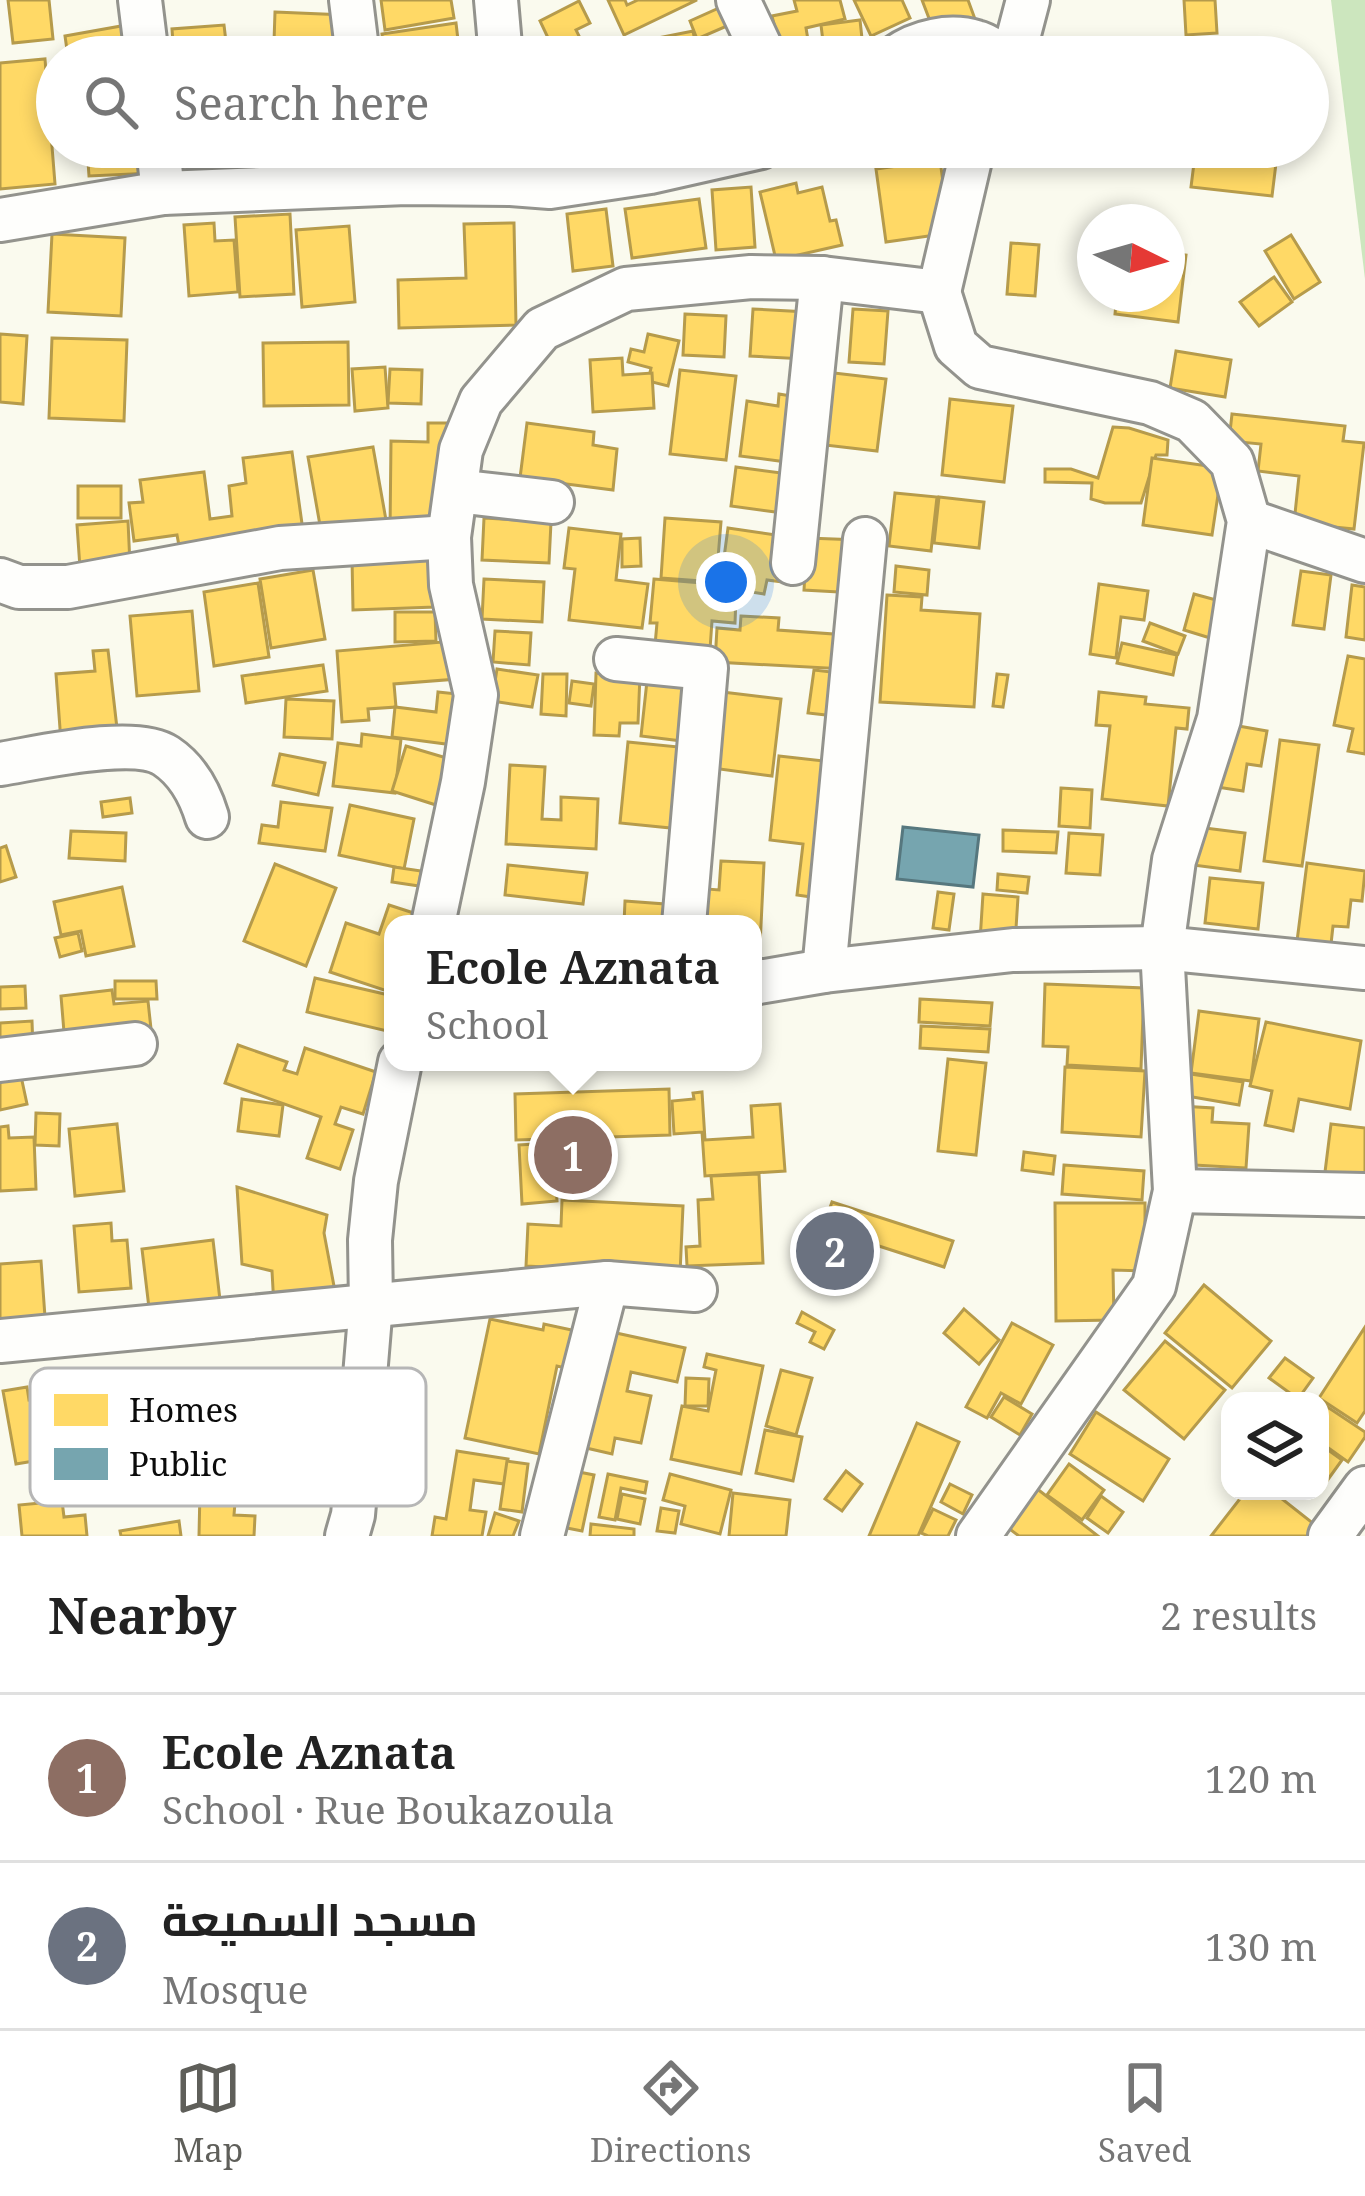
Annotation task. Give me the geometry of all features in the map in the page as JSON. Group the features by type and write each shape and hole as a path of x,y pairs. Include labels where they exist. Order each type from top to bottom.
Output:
{"street":[{"path":"140,0 144,36"},
{"path":"351,0 355,36"},
{"path":"496,0 499,36"},
{"path":"739,0 755,36"},
{"path":"1019,36 1028,0"},
{"path":"160,168 163,193"},
{"path":"0,220 355,168"},
{"path":"515,168 550,187 668,168"},
{"path":"968,168 939,292 956,346 980,367 1150,403 1192,421 1232,462 1249,521 1220,719 1174,860 1162,948 1175,1191 1154,1286 978,1536"},
{"path":"435,915 476,695 451,585 449,537 461,450 481,401 542,329 626,289 752,277 822,278 939,292"},
{"path":"793,563 822,278"},
{"path":"456,491 551,502"},
{"path":"1249,521 1365,561"},
{"path":"0,580 19,587 68,587 280,548 449,537"},
{"path":"824,971 865,538"},
{"path":"616,659 706,668 685,915"},
{"path":"0,764 118,746 164,754 200,792 207,817"},
{"path":"762,981 1013,950 1162,948 1365,968"},
{"path":"0,1060 135,1045"},
{"path":"366,1368 376,1181 400,1071"},
{"path":"1175,1191 1365,1195"},
{"path":"542,1536 607,1283"},
{"path":"0,1341 607,1283 694,1290"},
{"path":"1330,1536 1365,1488"},
{"path":"347,1536 354,1506"}],"green space":[{"path":"1331,0 1365,0 1365,279"}],"building: Homes":[{"path":"8,0 49,0 53,36 13,43"},
{"path":"381,0 451,0 454,18 385,30"},
{"path":"608,0 625,0 627,5 638,0 697,0 624,35"},
{"path":"794,0 840,0 845,19 806,28 807,36 777,36 772,16 797,11"},
{"path":"854,0 902,0 910,18 871,36"},
{"path":"922,0 968,0 975,19 935,34"},
{"path":"1184,0 1215,0 1217,33 1186,35"},
{"path":"579,1 590,23 576,30 579,36 547,36 540,21"},
{"path":"719,8 727,26 696,36 690,21"},
{"path":"275,12 345,15 344,36 274,36"},
{"path":"860,20 862,36 822,36 821,25"},
{"path":"138,23 135,36 65,36"},
{"path":"456,23 458,36 382,36"},
{"path":"224,25 225,36 172,36 172,29"},
{"path":"36,60 36,168 54,168 55,184 0,189 0,63"},
{"path":"88,168 153,168 153,173 89,176"},
{"path":"188,168 246,168 188,172"},
{"path":"579,168 603,168 582,176"},
{"path":"941,168 950,233 886,242 876,169"},
{"path":"1193,168 1275,168 1272,196 1191,187"},
{"path":"796,183 798,193 822,187 842,245 776,260 760,192"},
{"path":"751,187 755,247 716,250 712,190"},
{"path":"699,199 706,248 632,258 625,209"},
{"path":"606,209 613,266 573,271 567,214"},
{"path":"290,214 294,294 240,297 235,217"},
{"path":"214,223 215,241 234,240 238,292 189,296 184,225"},
{"path":"514,223 516,325 399,328 398,280 466,278 464,224"},
{"path":"349,226 355,302 302,307 296,230"},
{"path":"52,234 125,238 121,316 48,312"},
{"path":"1291,235 1320,282 1294,299 1265,251"},
{"path":"1011,243 1039,245 1035,296 1007,294"},
{"path":"1274,277 1292,302 1259,326 1240,302"},
{"path":"753,309 807,312 805,359 750,356"},
{"path":"853,309 888,311 884,364 849,362"},
{"path":"1115,312 1179,312 1178,322"},
{"path":"685,314 726,316 724,357 683,355"},
{"path":"0,334 27,336 23,404 0,402"},
{"path":"648,334 679,341 668,386 648,381 651,368 628,362 631,349 644,352"},
{"path":"52,338 127,340 124,421 49,418"},
{"path":"348,342 349,405 264,406 263,343"},
{"path":"1176,351 1231,360 1225,397 1170,388"},
{"path":"622,358 623,375 652,373 654,408 593,412 590,360"},
{"path":"385,367 388,408 355,411 352,369"},
{"path":"390,369 422,370 421,404 388,403"},
{"path":"680,370 736,376 726,460 670,454"},
{"path":"834,373 886,379 877,451 825,445"},
{"path":"779,394 803,398 794,463 740,456 747,401 778,406"},
{"path":"950,399 1013,406 1004,482 942,475"},
{"path":"1232,414 1345,426 1343,441 1364,443 1354,529 1294,523 1299,476 1258,471 1261,444 1229,441"},
{"path":"428,423 449,423 448,533 390,532 391,441 428,442"},
{"path":"527,423 594,432 593,445 617,449 613,490 520,478"},
{"path":"1113,427 1168,440 1167,455 1156,455 1141,503 1091,499 1092,483 1045,482 1045,469 1071,469 1098,478"},
{"path":"373,447 386,520 321,531 308,457"},
{"path":"292,452 304,538 180,551 177,535 134,541 129,503 143,502 140,480 204,472 210,519 232,516 229,486 246,483 243,458"},
{"path":"1152,458 1222,468 1212,535 1143,525"},
{"path":"736,467 789,474 783,513 731,506"},
{"path":"78,486 121,486 121,518 78,518"},
{"path":"895,493 937,497 931,551 889,546"},
{"path":"939,497 984,502 979,548 934,543"},
{"path":"484,518 551,522 549,563 482,560"},
{"path":"665,518 721,522 716,582 661,578"},
{"path":"128,521 130,565 80,568 77,525"},
{"path":"569,528 621,534 616,580 648,584 642,628 569,620 575,569 564,568"},
{"path":"728,528 790,537 783,582 767,580 764,594 720,587"},
{"path":"640,538 641,566 622,567 622,539"},
{"path":"807,538 859,540 856,593 804,590"},
{"path":"434,556 435,607 353,610 352,557"},
{"path":"896,566 929,570 927,595 894,592"},
{"path":"313,570 325,639 271,648 260,579"},
{"path":"1301,571 1331,575 1324,629 1293,625"},
{"path":"484,579 544,582 542,622 482,619"},
{"path":"654,579 702,583 702,594 736,598 735,623 712,621 710,649 655,645 657,623 650,623"},
{"path":"258,583 269,657 214,666 204,592"},
{"path":"1099,584 1148,591 1144,620 1121,617 1116,658 1090,654"},
{"path":"1352,585 1365,587 1365,640 1346,637"},
{"path":"1194,594 1231,604 1220,641 1184,630"},
{"path":"887,595 922,597 921,610 980,614 974,707 880,702"},
{"path":"192,611 199,691 137,696 130,616"},
{"path":"395,612 435,612 436,641 395,642"},
{"path":"741,616 779,618 778,630 847,635 845,669 715,662 717,628 740,630"},
{"path":"1150,623 1185,636 1178,654 1143,641"},
{"path":"495,631 531,633 529,665 493,662"},
{"path":"454,641 457,679 394,684 396,707 368,709 369,720 342,722 337,651"},
{"path":"1122,643 1177,655 1173,675 1117,663"},
{"path":"108,650 118,737 61,742 56,674 95,671 93,651"},
{"path":"1348,656 1365,659 1365,754 1348,751 1353,729 1334,725"},
{"path":"323,665 327,691 246,703 242,676"},
{"path":"497,669 538,675 532,707 492,701"},
{"path":"814,670 840,673 835,716 808,713"},
{"path":"596,673 640,675 638,723 620,723 619,736 594,735"},
{"path":"543,674 567,674 566,716 541,714"},
{"path":"997,674 1008,675 1003,707 993,706"},
{"path":"572,681 594,684 591,706 569,703"},
{"path":"647,681 697,687 690,742 641,736"},
{"path":"714,691 781,699 772,776 705,767"},
{"path":"438,692 467,695 461,746 392,737 395,707 436,712"},
{"path":"1099,692 1146,697 1145,704 1189,708 1187,729 1176,728 1168,806 1102,799 1110,726 1096,725"},
{"path":"286,699 334,701 332,739 284,737"},
{"path":"1227,724 1267,731 1261,766 1247,764 1243,791 1217,787"},
{"path":"362,734 401,739 395,793 333,786 338,743 361,746"},
{"path":"1280,740 1319,745 1302,866 1264,861"},
{"path":"628,742 689,748 681,829 620,823"},
{"path":"406,746 450,759 436,805 392,791"},
{"path":"280,754 325,763 318,795 273,785"},
{"path":"779,756 833,762 818,898 797,895 803,844 770,840"},
{"path":"510,765 545,767 542,819 561,820 561,797 598,799 596,849 506,844"},
{"path":"1061,788 1092,790 1090,828 1059,826"},
{"path":"130,798 132,813 103,817 101,802"},
{"path":"281,802 332,808 325,851 259,843 262,825 278,827"},
{"path":"350,805 414,819 404,869 339,855"},
{"path":"1197,827 1245,833 1240,871 1193,865"},
{"path":"1003,830 1058,832 1056,853 1003,851"},
{"path":"71,831 126,833 125,861 69,858"},
{"path":"1069,833 1103,835 1100,875 1066,873"},
{"path":"6,846 16,877 0,882 0,848"},
{"path":"721,861 764,863 762,915 694,915 695,888 719,890"},
{"path":"1307,863 1365,871 1362,901 1351,900 1348,927 1333,926 1330,953 1296,949"},
{"path":"275,864 336,888 306,966 244,941"},
{"path":"508,865 587,873 583,904 505,895"},
{"path":"394,867 421,871 419,886 392,882"},
{"path":"998,874 1029,877 1027,893 997,890"},
{"path":"1210,878 1263,883 1258,929 1205,923"},
{"path":"122,887 134,946 86,956 81,931 61,935 54,902"},
{"path":"938,892 954,894 949,930 933,928"},
{"path":"983,894 1018,897 1015,944 980,941"},
{"path":"625,901 678,905 677,915 624,915"},
{"path":"389,905 420,915 386,915"},
{"path":"384,920 384,990 330,972 346,923 379,934"},
{"path":"78,933 82,951 60,957 55,938"},
{"path":"315,978 384,994 384,1030 307,1012"},
{"path":"115,981 156,981 157,999 115,999"},
{"path":"1045,984 1144,988 1141,1069 1067,1065 1068,1047 1043,1046"},
{"path":"25,986 26,1008 0,1009 0,987"},
{"path":"112,990 114,1004 148,1001 152,1038 64,1032 61,996"},
{"path":"920,999 992,1003 990,1026 919,1022"},
{"path":"1199,1011 1259,1019 1251,1081 1191,1073"},
{"path":"32,1021 33,1049 0,1051 0,1023"},
{"path":"1266,1022 1361,1041 1350,1109 1299,1099 1293,1131 1265,1125 1272,1091 1250,1086"},
{"path":"921,1026 990,1029 988,1052 920,1048"},
{"path":"238,1045 287,1062 284,1070 297,1074 305,1048 376,1072 363,1114 341,1107 335,1124 353,1130 340,1169 307,1158 321,1117 225,1083"},
{"path":"948,1059 986,1063 976,1155 938,1151"},
{"path":"1065,1067 1145,1071 1141,1137 1062,1132"},
{"path":"1184,1073 1243,1082 1239,1105 1181,1095"},
{"path":"21,1076 27,1104 0,1110 0,1080"},
{"path":"669,1089 670,1135 516,1140 515,1094"},
{"path":"702,1092 705,1140 753,1137 751,1106 780,1104 785,1171 705,1176 702,1132 674,1134 672,1101 694,1099 693,1093"},
{"path":"242,1099 283,1105 279,1136 238,1131"},
{"path":"1180,1106 1213,1108 1212,1122 1249,1124 1246,1168 1177,1164"},
{"path":"36,1113 60,1114 59,1146 35,1145"},
{"path":"117,1124 124,1191 75,1196 69,1129"},
{"path":"1331,1124 1365,1128 1365,1177 1325,1172"},
{"path":"8,1126 9,1138 34,1137 36,1189 0,1191 0,1127"},
{"path":"553,1143 557,1201 522,1204 519,1145"},
{"path":"1024,1152 1055,1156 1053,1174 1022,1170"},
{"path":"1064,1165 1144,1171 1142,1200 1062,1194"},
{"path":"759,1174 763,1263 687,1266 686,1247 700,1246 698,1200 713,1199 711,1176"},
{"path":"237,1187 327,1215 324,1233 337,1302 274,1307 272,1271 242,1264"},
{"path":"562,1200 683,1206 680,1274 526,1266 528,1224 561,1226"},
{"path":"832,1202 953,1241 944,1267 823,1228"},
{"path":"1055,1203 1145,1203 1145,1271 1113,1270 1114,1320 1056,1321"},
{"path":"111,1223 112,1241 127,1240 131,1288 79,1292 74,1226"},
{"path":"213,1240 220,1300 149,1308 142,1249"},
{"path":"41,1261 45,1317 0,1320 0,1264"},
{"path":"1204,1285 1271,1341 1232,1388 1165,1333"},
{"path":"964,1309 999,1340 979,1364 944,1333"},
{"path":"802,1312 834,1330 824,1349 810,1342 815,1332 797,1323"},
{"path":"490,1319 590,1334 583,1372 557,1366 539,1454 465,1438"},
{"path":"1012,1323 1053,1345 1021,1404 1001,1393 987,1418 966,1407"},
{"path":"1365,1327 1365,1411 1357,1423 1329,1405 1329,1392 1323,1392"},
{"path":"607,1331 685,1348 677,1382 631,1372 627,1391 651,1396 641,1443 615,1438 612,1454 582,1447"},
{"path":"1165,1341 1225,1390 1184,1439 1124,1390"},
{"path":"707,1354 763,1366 741,1474 671,1459 682,1406 708,1411 716,1370 704,1367"},
{"path":"1285,1358 1313,1378 1303,1392 1288,1392 1269,1378"},
{"path":"781,1370 812,1378 796,1435 766,1426"},
{"path":"686,1378 709,1379 708,1406 685,1406"},
{"path":"27,1387 30,1462 16,1464 3,1391"},
{"path":"1004,1397 1032,1414 1020,1435 991,1417"},
{"path":"1329,1408 1365,1432 1348,1462 1329,1448"},
{"path":"1096,1412 1169,1459 1143,1501 1070,1454"},
{"path":"917,1423 959,1442 918,1536 869,1536"},
{"path":"765,1430 802,1437 793,1481 756,1473"},
{"path":"457,1451 508,1459 504,1484 474,1480 470,1510 486,1512 482,1536 432,1536 435,1517 446,1519"},
{"path":"1329,1451 1342,1460 1329,1478"},
{"path":"507,1461 528,1464 522,1512 500,1509"},
{"path":"1069,1464 1104,1490 1082,1520 1047,1495"},
{"path":"574,1471 594,1475 582,1531 562,1527"},
{"path":"846,1471 862,1484 842,1511 825,1499"},
{"path":"608,1474 647,1482 645,1493 621,1488 615,1520 599,1517"},
{"path":"670,1474 731,1490 720,1534 681,1524 685,1506 663,1500"},
{"path":"950,1484 972,1495 963,1514 941,1502"},
{"path":"1036,1488 1098,1536 1019,1536 1007,1527"},
{"path":"733,1493 790,1500 786,1536 729,1536"},
{"path":"622,1494 645,1499 640,1524 617,1519"},
{"path":"1101,1496 1123,1512 1108,1533 1087,1518"},
{"path":"1239,1500 1283,1500 1324,1532 1321,1536 1211,1536"},
{"path":"19,1505 63,1506 64,1517 85,1515 87,1536 22,1536"},
{"path":"200,1506 235,1506 234,1515 255,1516 254,1536 199,1536"},
{"path":"661,1508 679,1511 675,1533 657,1531"},
{"path":"933,1509 956,1520 948,1536 921,1533"},
{"path":"495,1513 519,1521 513,1536 488,1536"},
{"path":"179,1521 181,1536 121,1536 120,1531"},
{"path":"591,1524 634,1529 634,1536 590,1536"}],"building: Public":[{"path":"903,827 979,835 973,887 897,879"}],"place":[{"name":"Ecole Aznata","path":"573,1155"},
{"name":"مسجد السميعة","path":"835,1251"}]}
